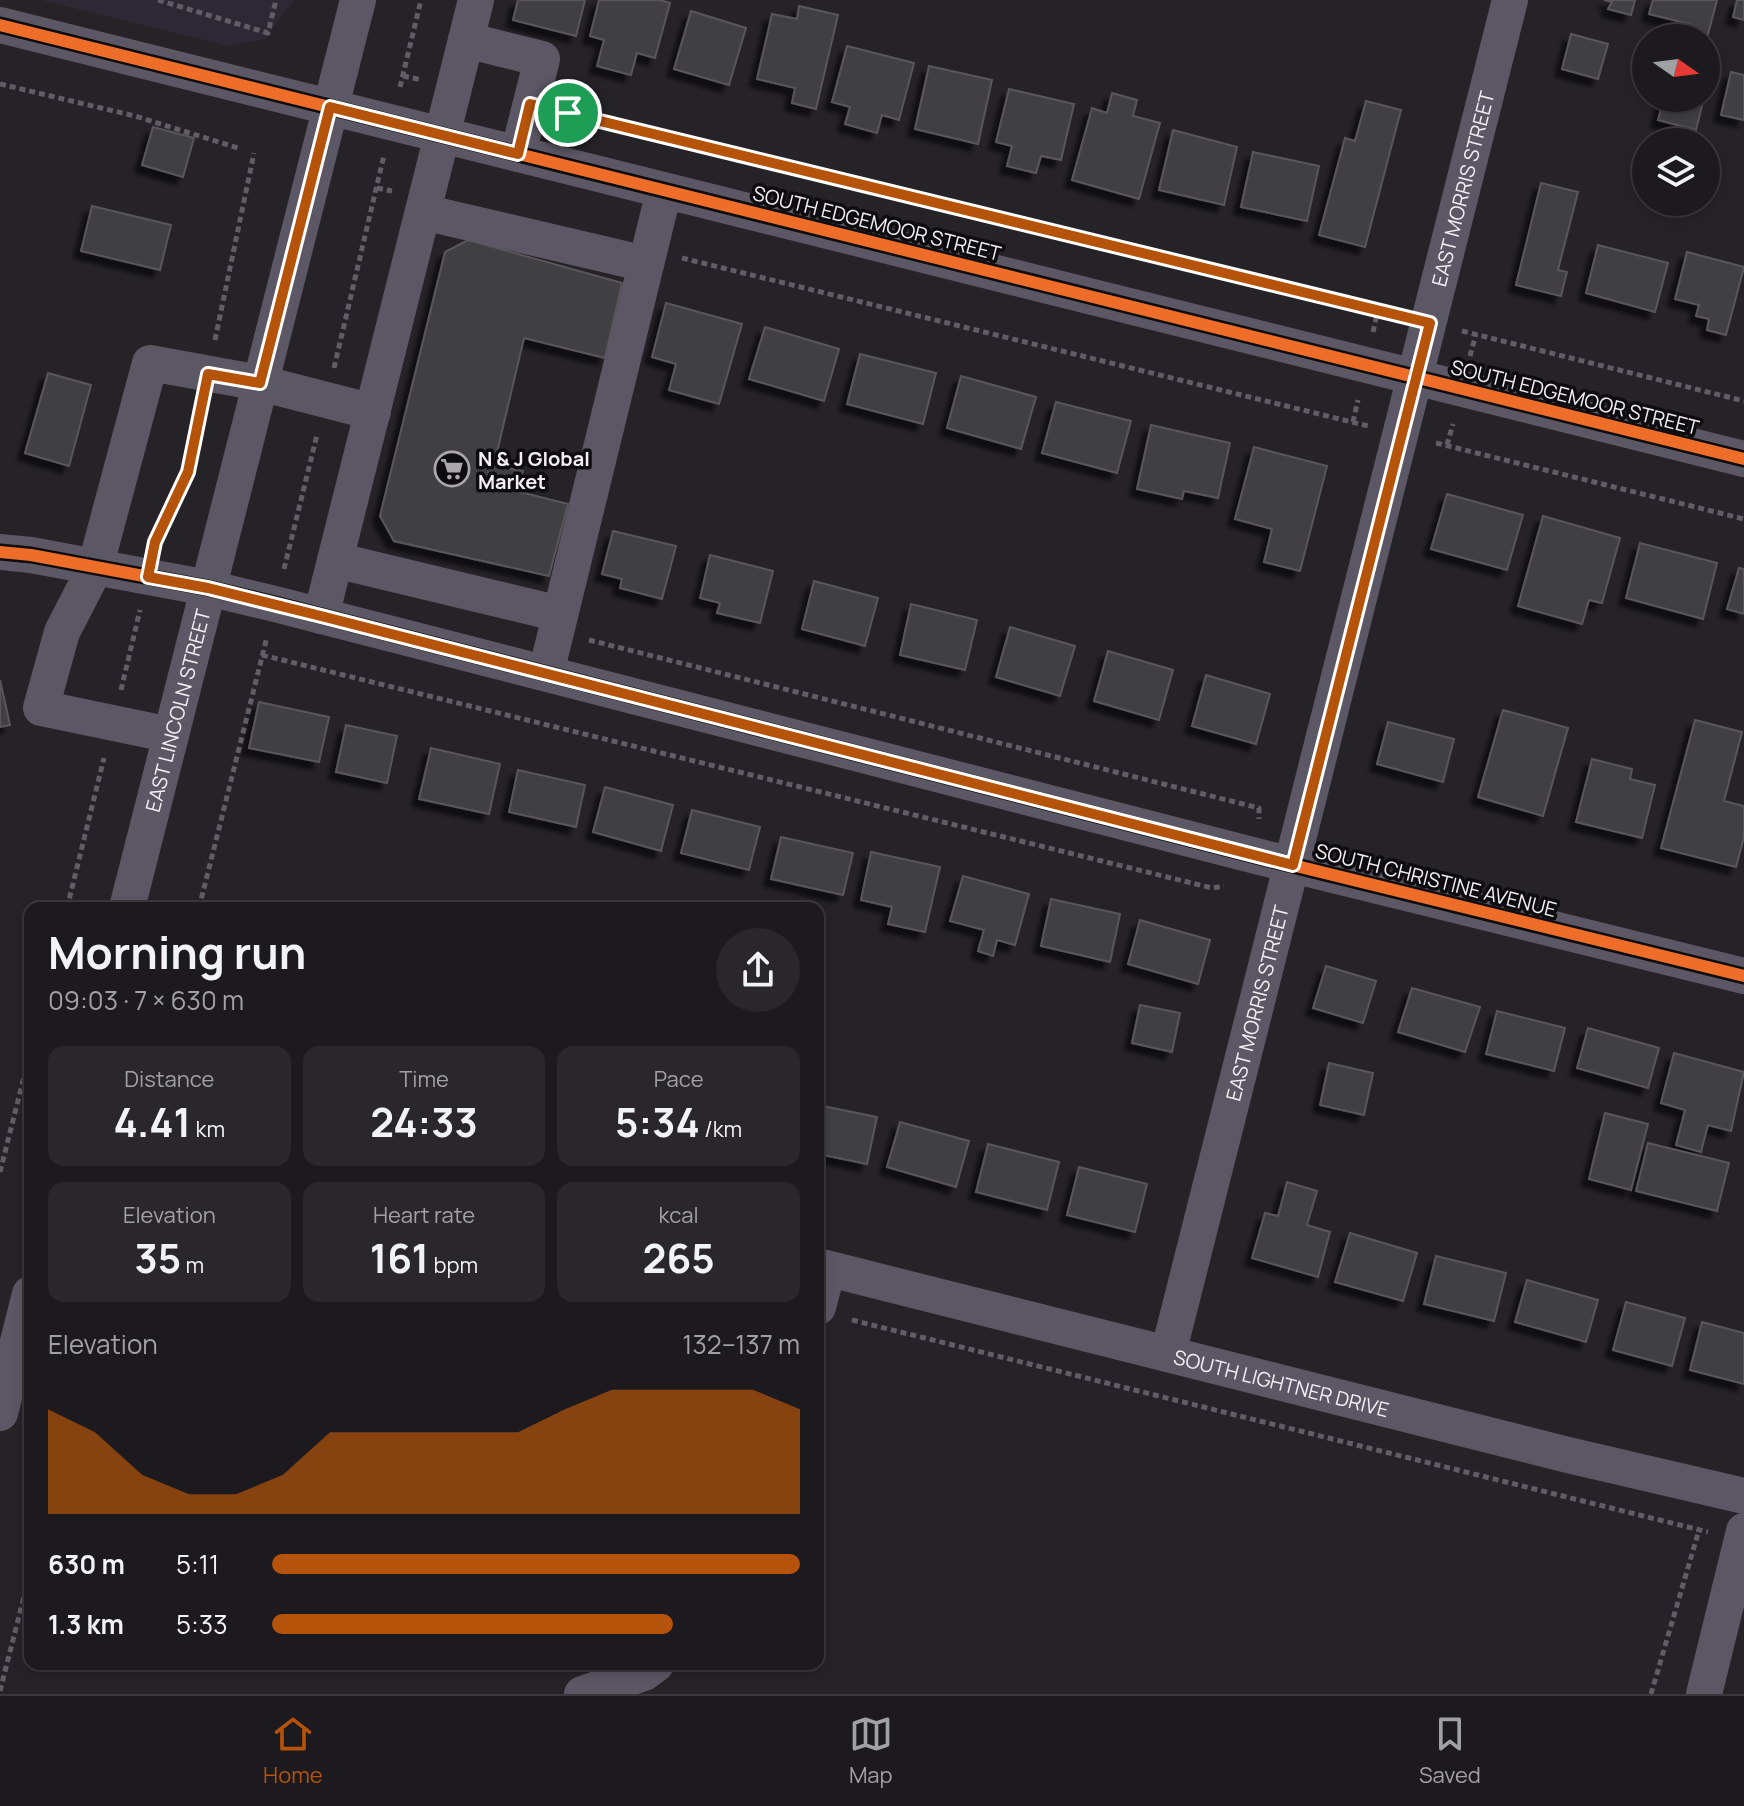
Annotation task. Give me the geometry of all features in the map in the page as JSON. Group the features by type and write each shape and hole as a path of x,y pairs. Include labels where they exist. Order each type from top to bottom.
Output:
{"street":[{"name":"EAST LINCOLN STREET","path":"129,902 358,0"},
{"path":"321,616 476,0"},
{"name":"EAST MORRIS STREET","path":"1168,1354 1510,0"},
{"name":"SOUTH EDGEMOOR STREET","path":"0,25 1744,459"},
{"path":"466,40 542,59 518,154"},
{"path":"546,673 664,191"},
{"path":"425,206 648,258"},
{"path":"171,735 41,708 62,632 95,568 150,363 260,383 373,412"},
{"name":"SOUTH CHRISTINE AVENUE","path":"0,552 208,588 275,604 1293,865 1744,976"},
{"path":"335,560 560,614"},
{"name":"SOUTH LIGHTNER DRIVE","path":"824,1267 1568,1455 1744,1496"},
{"path":"824,1271 834,1313"},
{"path":"0,1413 24,1318"},
{"path":"1704,1694 1743,1536"},
{"path":"582,1694 648,1670"}],"path":[{"path":"158,0 268,33 276,0"},
{"path":"200,902 326,400 421,0"},
{"path":"403,76 455,87"},
{"path":"0,84 135,116 238,148"},
{"path":"530,104 1744,401"},
{"path":"68,902 155,542 188,472 254,153"},
{"path":"377,188 425,206"},
{"path":"648,258 816,289 1744,519"},
{"path":"0,1172 24,1077"},
{"path":"834,1313 1699,1529 1743,1536"},
{"path":"1651,1694 1699,1529"},
{"path":"0,1691 24,1597"}],"shaded area":[{"path":"41,0 294,0 265,39 229,46"}],"building":[{"path":"518,0 585,0 576,36 513,20"},
{"path":"599,0 660,0 670,3 655,58 637,53 631,75 597,66 604,40 590,36"},
{"path":"1604,0 1635,0 1631,15 1608,9 1612,2"},
{"path":"1653,0 1717,0 1711,24 1689,24 1649,14"},
{"path":"1737,0 1744,0 1744,20 1733,17"},
{"path":"799,6 838,15 816,109 792,103 795,88 757,79 772,14 797,19"},
{"path":"691,11 746,28 729,85 674,69"},
{"path":"1571,34 1608,44 1598,79 1562,69"},
{"path":"847,46 914,63 899,120 882,115 877,133 845,124 850,107 832,102"},
{"path":"929,66 992,80 978,144 915,129"},
{"path":"1731,72 1744,75 1744,120 1721,115"},
{"path":"1009,89 1074,104 1061,160 1041,156 1036,173 1007,166 1012,146 996,142"},
{"path":"1112,93 1137,100 1133,116 1160,123 1139,199 1072,180 1092,108 1107,113"},
{"path":"1366,101 1401,110 1365,247 1319,235 1345,138 1355,141"},
{"path":"1660,112 1700,112 1696,128 1658,120"},
{"path":"153,127 194,138 183,177 142,165"},
{"path":"1173,130 1237,147 1224,205 1159,190"},
{"path":"1253,152 1319,166 1307,221 1241,207"},
{"path":"1541,183 1578,192 1558,270 1567,272 1561,296 1516,285"},
{"path":"92,206 171,225 160,270 81,251"},
{"path":"468,240 622,283 605,358 524,338 494,465 523,471 516,491 568,504 549,576 394,541 380,516 445,252"},
{"path":"1598,245 1668,263 1655,312 1586,293"},
{"path":"1687,252 1744,267 1726,335 1707,330 1709,319 1696,316 1699,305 1675,299"},
{"path":"666,303 742,324 719,404 669,390 676,364 652,357"},
{"path":"765,327 839,349 824,401 749,379"},
{"path":"860,354 936,373 923,424 847,404"},
{"path":"48,373 91,385 69,466 25,453"},
{"path":"961,376 1036,397 1021,449 947,428"},
{"path":"1056,402 1131,421 1117,473 1042,453"},
{"path":"1151,425 1230,443 1218,498 1184,491 1182,499 1137,489"},
{"path":"1254,447 1327,466 1300,571 1264,562 1272,529 1235,519"},
{"path":"1447,494 1523,515 1507,570 1431,549"},
{"path":"1543,516 1620,538 1602,603 1589,600 1582,624 1518,606"},
{"path":"613,531 676,546 662,599 620,588 622,579 602,574"},
{"path":"1640,543 1717,563 1703,619 1626,598"},
{"path":"710,555 773,571 760,623 717,613 720,603 700,598"},
{"path":"1739,568 1744,569 1744,614 1727,609"},
{"path":"814,581 878,598 865,646 802,629"},
{"path":"911,604 977,620 965,670 900,655"},
{"path":"1010,627 1075,646 1060,696 996,677"},
{"path":"1108,651 1173,670 1159,720 1094,701"},
{"path":"1206,675 1270,694 1256,744 1192,726"},
{"path":"0,680 10,725 0,727"},
{"path":"259,702 329,717 319,762 249,748"},
{"path":"1503,710 1568,728 1543,816 1478,797"},
{"path":"1695,720 1742,732 1724,801 1744,806 1744,837 1736,867 1661,848"},
{"path":"1388,722 1454,739 1443,782 1377,764"},
{"path":"346,725 397,736 387,783 336,772"},
{"path":"431,748 500,764 489,814 419,799"},
{"path":"1592,759 1632,769 1630,779 1655,785 1642,838 1576,822"},
{"path":"518,770 585,785 576,827 509,812"},
{"path":"605,787 673,805 661,851 593,832"},
{"path":"692,810 760,827 749,870 681,853"},
{"path":"781,837 853,853 843,895 771,879"},
{"path":"871,852 940,867 925,932 888,924 892,907 861,900"},
{"path":"963,876 1029,894 1015,945 997,940 993,956 978,951 984,930 950,921"},
{"path":"1051,899 1120,914 1110,962 1041,946"},
{"path":"1140,920 1210,940 1198,984 1128,964"},
{"path":"1326,966 1376,981 1363,1023 1313,1008"},
{"path":"1412,988 1480,1007 1465,1052 1398,1032"},
{"path":"1140,1005 1180,1013 1172,1052 1132,1043"},
{"path":"1497,1011 1565,1028 1554,1071 1486,1054"},
{"path":"1588,1028 1659,1048 1648,1088 1577,1068"},
{"path":"1674,1053 1744,1072 1731,1131 1708,1125 1701,1152 1676,1145 1685,1110 1661,1103"},
{"path":"1329,1063 1373,1073 1364,1115 1320,1105"},
{"path":"824,1106 877,1117 867,1164 824,1155"},
{"path":"1605,1113 1648,1124 1631,1190 1589,1179"},
{"path":"900,1122 969,1141 956,1187 887,1167"},
{"path":"1648,1143 1729,1163 1717,1211 1636,1191"},
{"path":"988,1144 1059,1162 1047,1210 976,1192"},
{"path":"1079,1167 1147,1184 1135,1232 1067,1215"},
{"path":"1287,1182 1317,1191 1307,1225 1330,1232 1318,1277 1252,1258 1265,1213 1278,1216"},
{"path":"1350,1233 1417,1253 1403,1301 1335,1282"},
{"path":"1436,1256 1506,1273 1494,1321 1424,1304"},
{"path":"1527,1280 1598,1300 1586,1342 1515,1322"},
{"path":"1626,1302 1685,1318 1672,1366 1613,1350"},
{"path":"1702,1322 1744,1333 1744,1384 1690,1370"}],"cycle path":[{"path":"0,25 1744,459"},
{"path":"0,552 208,588 275,604 1260,857 1744,976"}],"place":[{"name":"N & J Global Market","path":"452,469"}],"route":[{"path":"530,104 568,113 1430,323 1293,865 321,616 208,588 148,577 155,542 188,472 208,374 260,383 330,107 518,154 530,104"}]}
